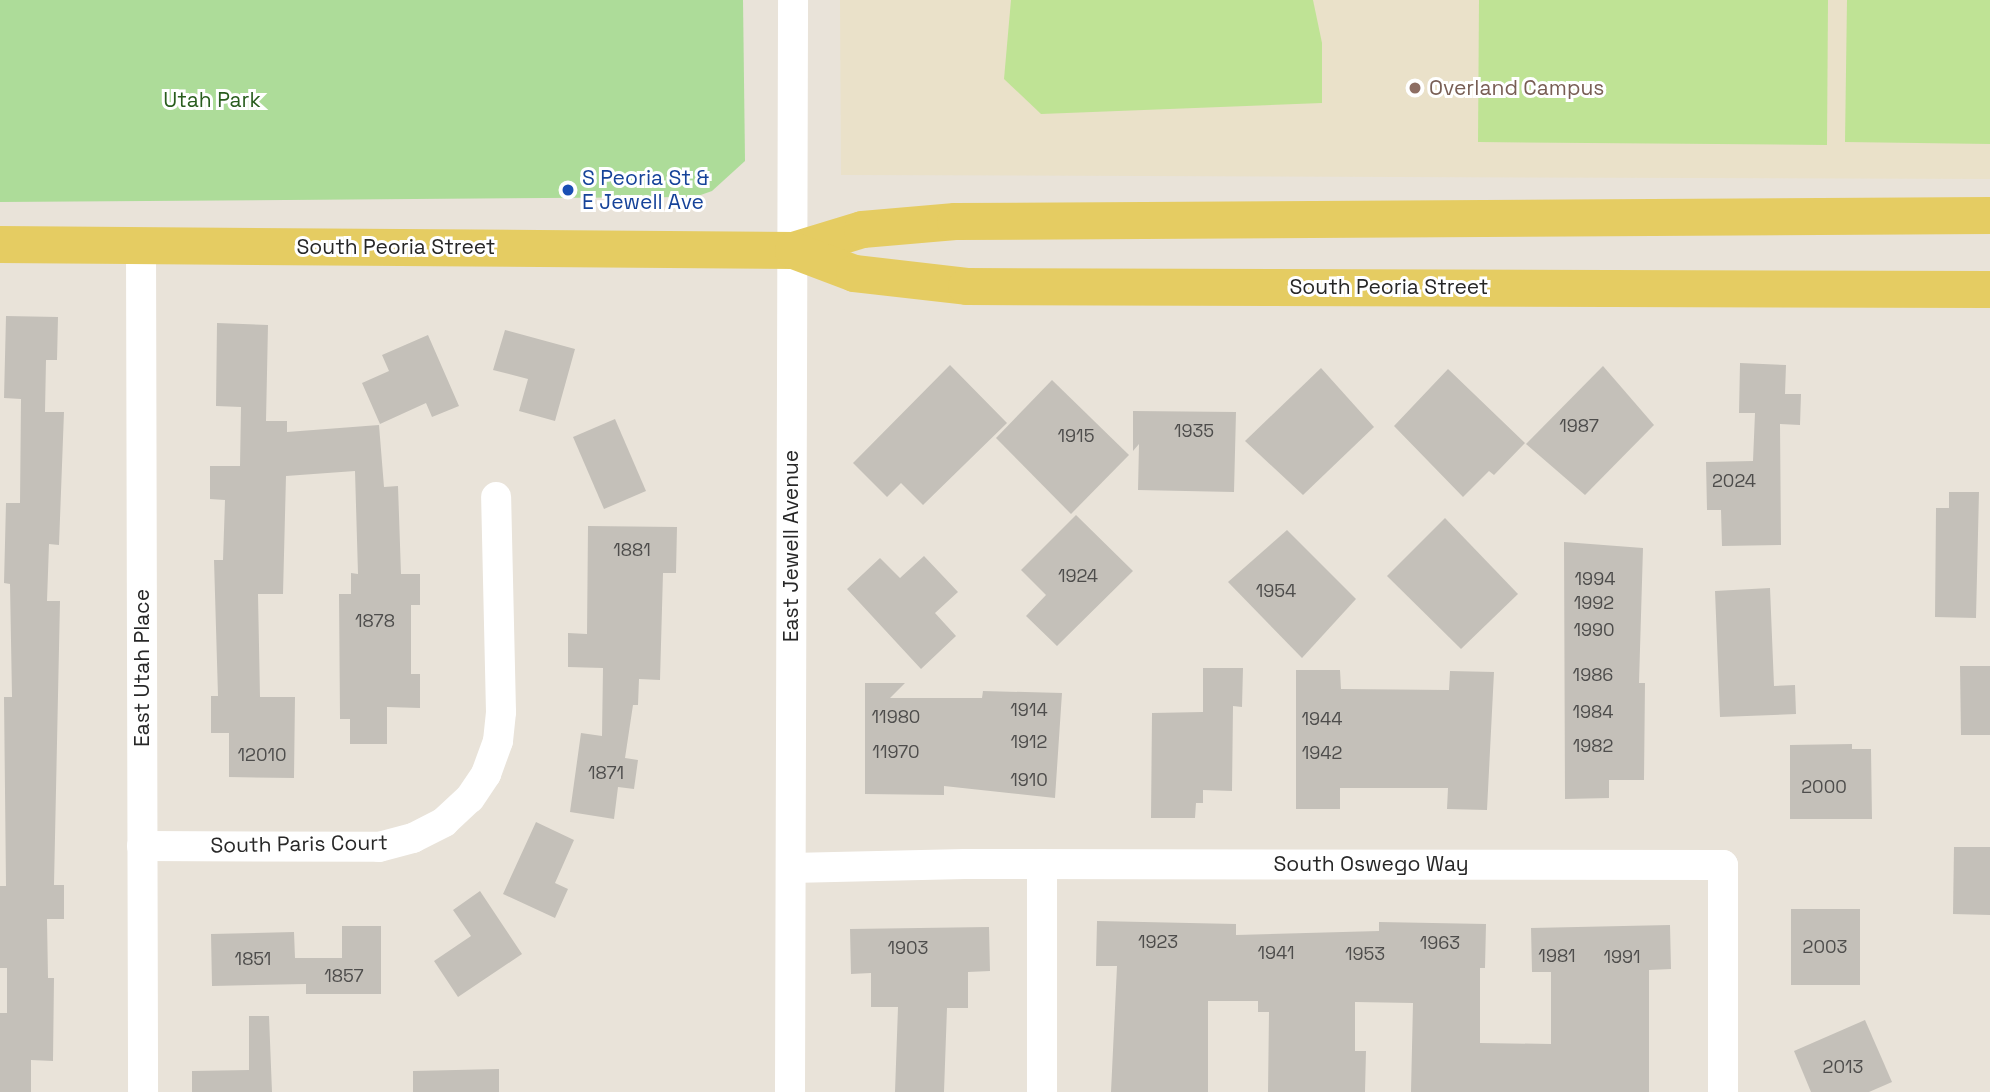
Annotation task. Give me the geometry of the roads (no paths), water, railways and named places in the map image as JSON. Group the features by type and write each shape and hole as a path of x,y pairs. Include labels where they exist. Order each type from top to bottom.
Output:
{"main road":[{"name":"South Peoria Street","path":"0,244 793,250 862,229 955,221 1990,215"},
{"name":"South Peoria Street","path":"793,250 854,273 965,286 1990,289"}],"street":[{"name":"East Jewell Avenue","path":"790,1092 793,0"},
{"name":"East Utah Place","path":"142,245 143,1092"},
{"name":"South Paris Court","path":"142,846 379,847 413,838 444,822 470,798 486,774 498,741 500,712 496,497"},
{"name":"South Oswego Way","path":"791,868 1042,863 1723,865 1723,1092"},
{"path":"1042,863 1042,1092"}],"place":[{"name":"Overland Campus","path":"1415,88"},
{"name":"S Peoria St & E Jewell Ave","path":"568,190"}],"park label":[{"name":"Utah Park","path":"212,100"}]}
